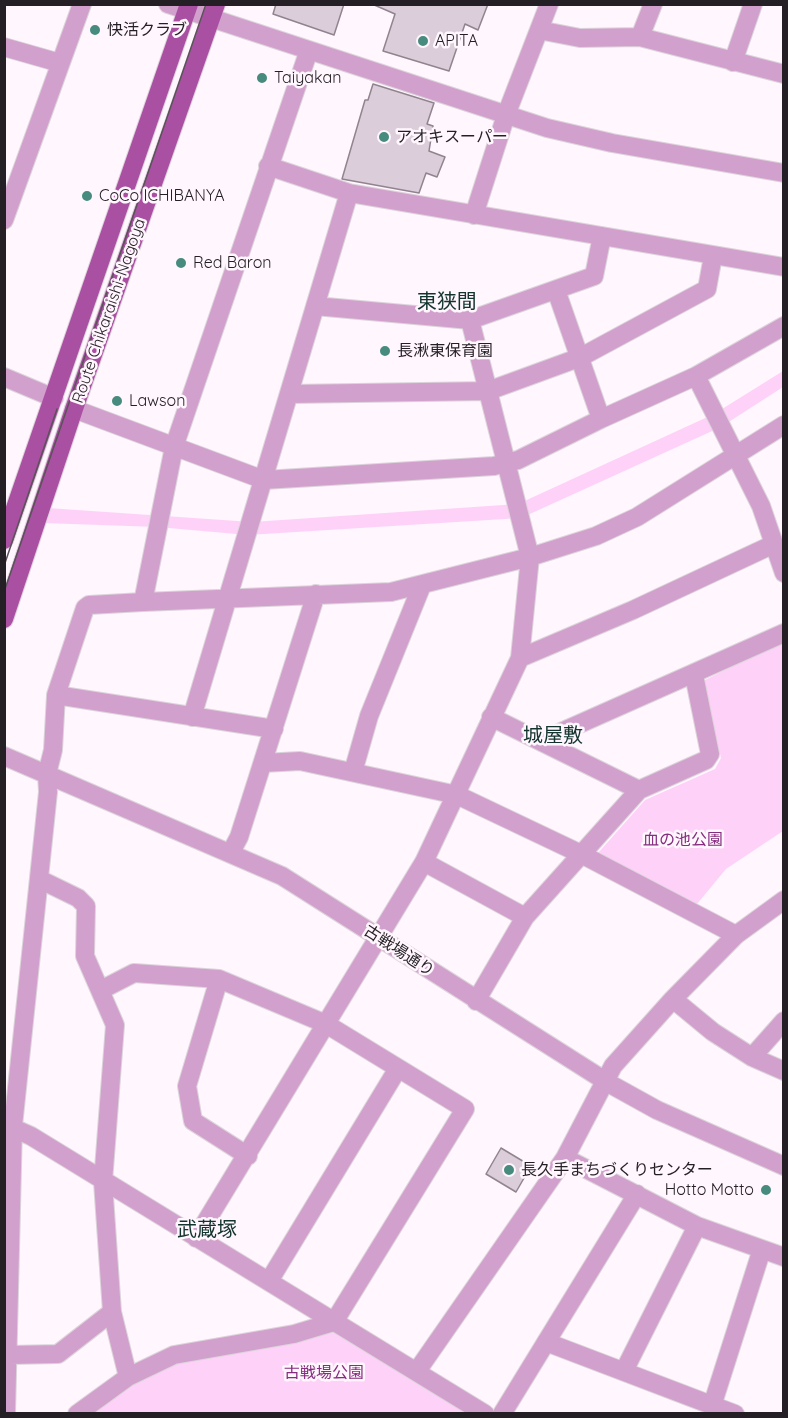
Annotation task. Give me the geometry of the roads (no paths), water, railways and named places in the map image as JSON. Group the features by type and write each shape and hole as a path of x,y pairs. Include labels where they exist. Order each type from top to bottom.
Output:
{"main road":[{"name":"Route Chikaraishi-Nagoya","path":"4,540 188,8"},
{"name":"Route Chikaraishi-Nagoya","path":"4,619 74,408 214,11"}],"street":[{"path":"4,220 82,4"},
{"path":"168,4 214,11 370,72 548,128 612,143 783,173"},
{"path":"474,214 506,115 549,4"},
{"path":"640,37 653,4"},
{"path":"733,62 753,4"},
{"path":"539,30 580,38 640,37 783,74"},
{"path":"4,47 60,63"},
{"path":"143,602 174,447 309,50"},
{"path":"268,166 349,193 783,267"},
{"path":"192,717 349,193"},
{"path":"315,306 470,320 594,276 602,236"},
{"path":"290,394 488,391 581,357 707,289 713,256"},
{"path":"556,290 601,419"},
{"path":"196,1238 248,1156 424,862 520,658 530,557 470,320"},
{"path":"74,408 264,480 506,463 518,460 696,376 783,326"},
{"path":"696,376 761,506 783,573"},
{"path":"4,377 54,398"},
{"path":"6,1413 9,1354 9,1125 39,879 48,792 47,774 53,750 56,695 85,608 89,605 143,602 391,592 530,557 596,536 637,517 783,425"},
{"path":"520,658 633,610 774,544"},
{"path":"353,772 369,716 422,585"},
{"path":"231,852 239,837 316,594"},
{"path":"541,741 694,675 783,633"},
{"path":"476,1001 525,917 639,790 706,760 710,754 694,675"},
{"path":"56,695 274,729"},
{"path":"491,717 639,790"},
{"name":"古戦場通り","path":"4,756 231,852 282,876 604,1081 657,1110 783,1166"},
{"path":"262,763 300,761 457,795 581,854 736,935"},
{"path":"424,862 525,917"},
{"path":"39,879 78,898 86,906 85,956 101,990 116,1033 103,1182 112,1312 128,1377"},
{"path":"417,1371 565,1158 613,1066 673,999 736,935 783,900"},
{"path":"78,1413 128,1377 174,1355 294,1334 334,1322 465,1109 397,1070 326,1024 219,979 134,973 101,990"},
{"path":"219,979 187,1086 194,1121 248,1156"},
{"path":"673,999 713,1032 752,1057 783,1071"},
{"path":"752,1057 783,1021"},
{"path":"269,1281 397,1070"},
{"path":"9,1125 485,1413"},
{"path":"565,1158 697,1226 783,1257"},
{"path":"502,1413 637,1194"},
{"path":"624,1371 697,1226"},
{"path":"712,1406 762,1249"},
{"path":"9,1354 58,1354 112,1312"},
{"path":"546,1342 735,1413"}],"tram line":[{"path":"4,592 206,4"},
{"path":"4,566 57,409"}],"place":[{"name":"快活クラブ","path":"95,30"},
{"name":"APITA","path":"423,41"},
{"name":"Taiyakan","path":"262,78"},
{"name":"アオキスーパー","path":"384,137"},
{"name":"CoCo ICHIBANYA","path":"87,196"},
{"name":"Red Baron","path":"181,263"},
{"name":"長湫東保育園","path":"385,351"},
{"name":"Lawson","path":"117,401"},
{"name":"長久手まちづくりセンター","path":"509,1170"},
{"name":"Hotto Motto","path":"766,1190"}],"district":[{"name":"東狭間","path":"447,302"},
{"name":"城屋敷","path":"553,736"},
{"name":"武蔵塚","path":"207,1230"}],"park label":[{"name":"血の池公園","path":"683,840"},
{"name":"古戦場公園","path":"324,1373"}]}
